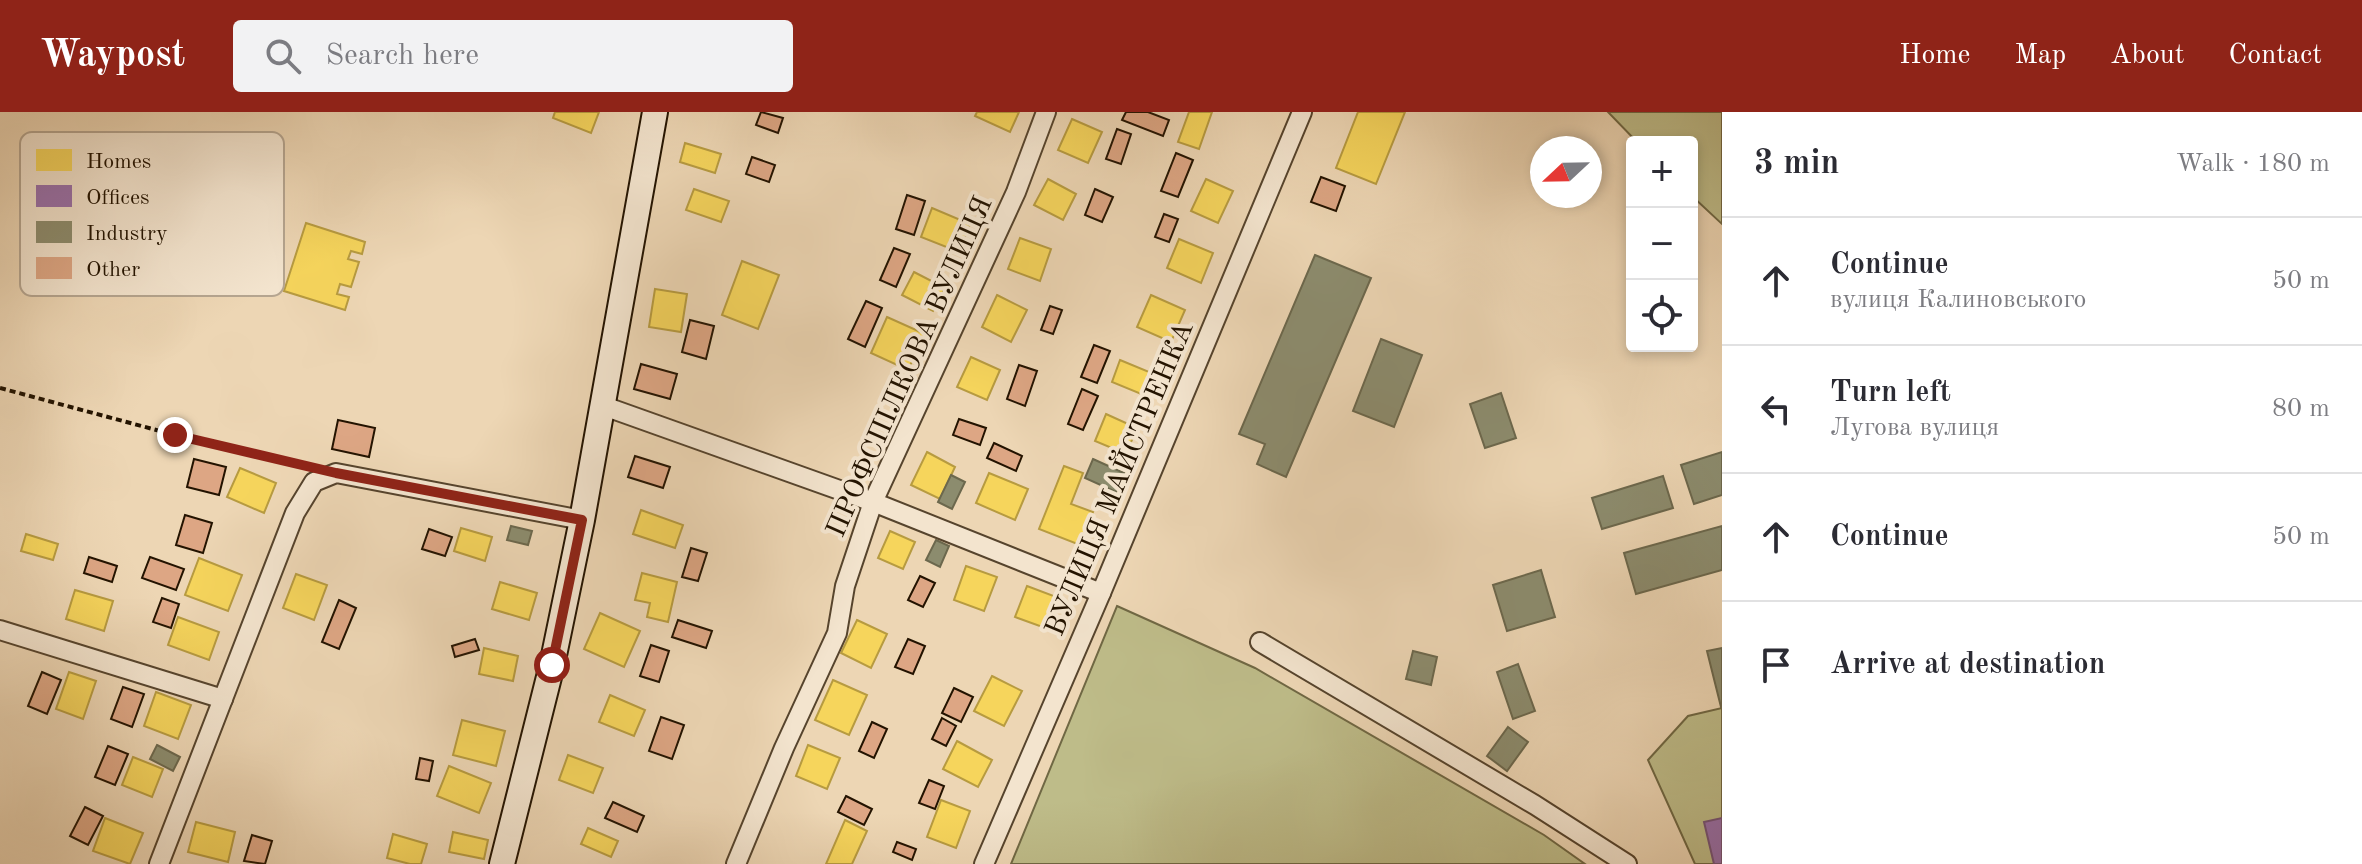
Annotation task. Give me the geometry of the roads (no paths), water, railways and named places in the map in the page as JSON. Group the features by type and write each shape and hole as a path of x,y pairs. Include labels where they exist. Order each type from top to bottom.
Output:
{"main road":[{"path":"502,864 552,665 582,520 655,112"}],"street":[{"name":"ПРОФСПІЛКОВА ВУЛИЦЯ","path":"736,864 784,748 837,633 845,586 873,502 1016,192 1046,112"},
{"name":"ВУЛИЦЯ МАЙСТРЕНКА","path":"984,864 1302,112"},
{"path":"601,405 873,502 1101,593"},
{"path":"159,864 295,513 314,482 336,473 582,520"},
{"path":"0,630 223,699"},
{"path":"1260,642 1535,805 1627,864"}]}
